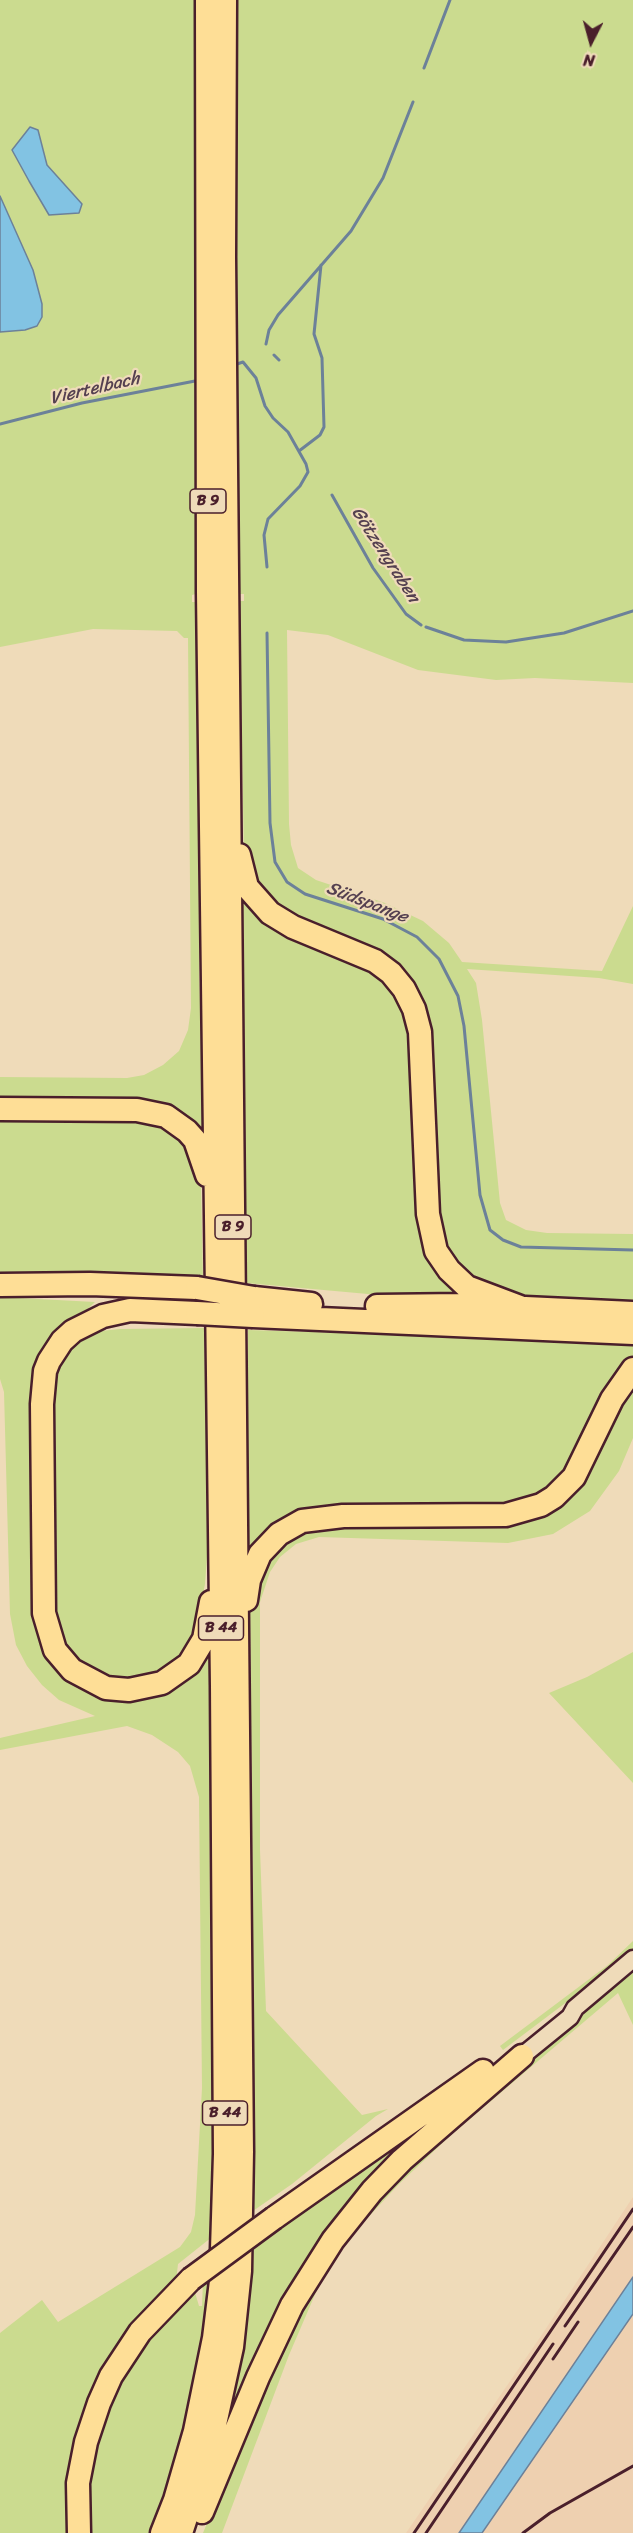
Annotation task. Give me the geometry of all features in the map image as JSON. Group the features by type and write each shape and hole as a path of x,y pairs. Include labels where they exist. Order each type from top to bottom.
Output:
{"highway":[{"name":"B 9","path":"207,0 208,592 220,1572"},
{"name":"B 9","path":"225,0 224,257 237,1645"},
{"path":"230,809 238,834 238,852 247,887 261,905 293,927 375,961 391,973 410,999 420,1032 428,1214 436,1251 448,1270 467,1287 520,1307"},
{"path":"0,1109 137,1110 166,1116 188,1131 200,1150 215,1218"},
{"path":"0,1285 90,1284 197,1288 254,1307 633,1333"},
{"path":"220,1572 212,1588 208,1622 197,1653 180,1672 162,1683 129,1690 95,1684 63,1661 49,1638 44,1613 42,1404 45,1371 55,1351 73,1331 103,1316 130,1310 197,1313 254,1307 326,1305 520,1307 633,1313"},
{"path":"237,1645 254,1566 260,1554 279,1534 302,1521 325,1517 506,1515 541,1505 554,1497 574,1477 612,1399 633,1369"},
{"name":"B 44","path":"162,2533 175,2500 195,2431 214,2338 221,2281 225,2099 220,1572"},
{"name":"B 44","path":"181,2533 212,2438 232,2347 240,2271 243,2151 237,1645"},
{"path":"78,2533 78,2483 86,2442 111,2376 140,2332 190,2279 274,2218 519,2052"},
{"path":"194,2533 258,2377 288,2315 333,2240 372,2191 410,2152 519,2052"}],"main road":[{"path":"519,2052 570,2017 575,2008 633,1959"}],"shaded area":[{"path":"633,2197 633,2533 406,2533 541,2336"}],"green space":[{"path":"0,0 196,0 196,594 192,595 192,602 196,602 200,863 199,976 206,1144 185,1121 0,1104 0,1077 127,1078 144,1075 163,1065 179,1051 188,1030 191,1008 188,638 184,638 177,631 93,629 0,647"},
{"path":"235,0 633,0 633,683 535,678 496,680 418,670 328,635 287,630 289,824 291,845 298,868 316,880 385,903 423,921 449,943 462,962 602,971 633,906 633,984 599,978 467,969 476,983 482,1020 500,1203 506,1220 526,1230 547,1233 633,1234 633,1301 540,1297 490,1290 467,1279 438,1237 410,986 267,903 244,854 239,601 244,601 244,594 239,594"},
{"path":"239,881 390,981 411,1021 427,1232 478,1299 379,1295 246,1283"},
{"path":"105,1116 162,1123 180,1138 196,1162 201,1186 203,1282 0,1275 0,1117"},
{"path":"0,1297 95,1302 54,1341 45,1639 120,1696 209,1644 210,1953 217,2038 217,2233 178,2264 176,2281 128,2329 92,2395 74,2448 68,2533 0,2533 0,2333 42,2300 58,2322 180,2247 191,2232 195,2215 202,2088 199,1797 190,1766 178,1752 152,1735 127,1726 0,1750 0,1738 95,1716 59,1700 42,1685 27,1666 16,1645 10,1614 4,1392 0,1379"},
{"path":"204,1328 208,1543 205,1584 198,1619 189,1643 176,1661 155,1677 130,1681 108,1678 88,1670 63,1645 55,1627 50,1388 65,1351 79,1339 101,1331 120,1329"},
{"path":"248,1330 633,1342 633,1362 569,1475 528,1504 329,1510 247,1567"},
{"path":"633,1379 633,1438 619,1471 590,1511 553,1534 508,1543 319,1537 296,1544 280,1557 270,1572 260,1602 260,1850 266,2011 362,2115 388,2109 376,2116 292,2184 250,2213 249,2020 253,1934 250,1607 271,1550 310,1524 549,1509"},
{"path":"633,1652 633,1783 549,1693 587,1677"},
{"path":"633,1941 633,1950 617,1964 503,2050 500,2046 608,1965"},
{"path":"633,1968 633,2025 618,1993 451,2135 400,2183 347,2240 323,2276 289,2355 222,2533 203,2533 269,2372 303,2301 364,2206"},
{"path":"452,2101 411,2137 357,2192 323,2238 207,2480 249,2245"},
{"path":"215,2271 193,2406 156,2533 83,2533 83,2474 126,2359 194,2289 199,2306 202,2306 203,2281"}],"water":[{"path":"30,127 38,130 47,165 82,204 79,213 49,215 29,181 12,150"},
{"path":"0,196 33,270 42,304 42,317 37,326 25,330 0,332"},
{"path":"633,2277 633,2314 482,2533 459,2533"}],"waterway":[{"name":"Viertelbach","path":"424,68 450,0"},
{"name":"Viertelbach","path":"266,344 269,330 278,315 351,231 383,178 413,102"},
{"name":"Viertelbach","path":"299,451 320,435 324,427 322,358 314,334 321,265"},
{"name":"Viertelbach","path":"274,355 279,360"},
{"name":"Südspange","path":"237,364 243,362 256,378 265,406 273,418 288,432 308,472 300,486 268,519 264,535 267,567"},
{"name":"Viertelbach","path":"0,424 82,403 195,381"},
{"name":"Götzengraben","path":"332,495 373,568 406,614 421,625"},
{"name":"Götzengraben","path":"426,627 464,640 506,642 564,633 633,611"},
{"name":"Südspange","path":"267,633 270,823 275,862 287,882 305,894 383,919 417,937 439,959 458,996 464,1026 480,1195 490,1230 503,1240 521,1247 633,1250"}],"railway":[{"path":"414,2533 633,2209"},
{"path":"565,2326 633,2227"},
{"path":"553,2359 578,2322"},
{"path":"426,2533 553,2344"},
{"path":"523,2533 550,2513 633,2466"}]}
